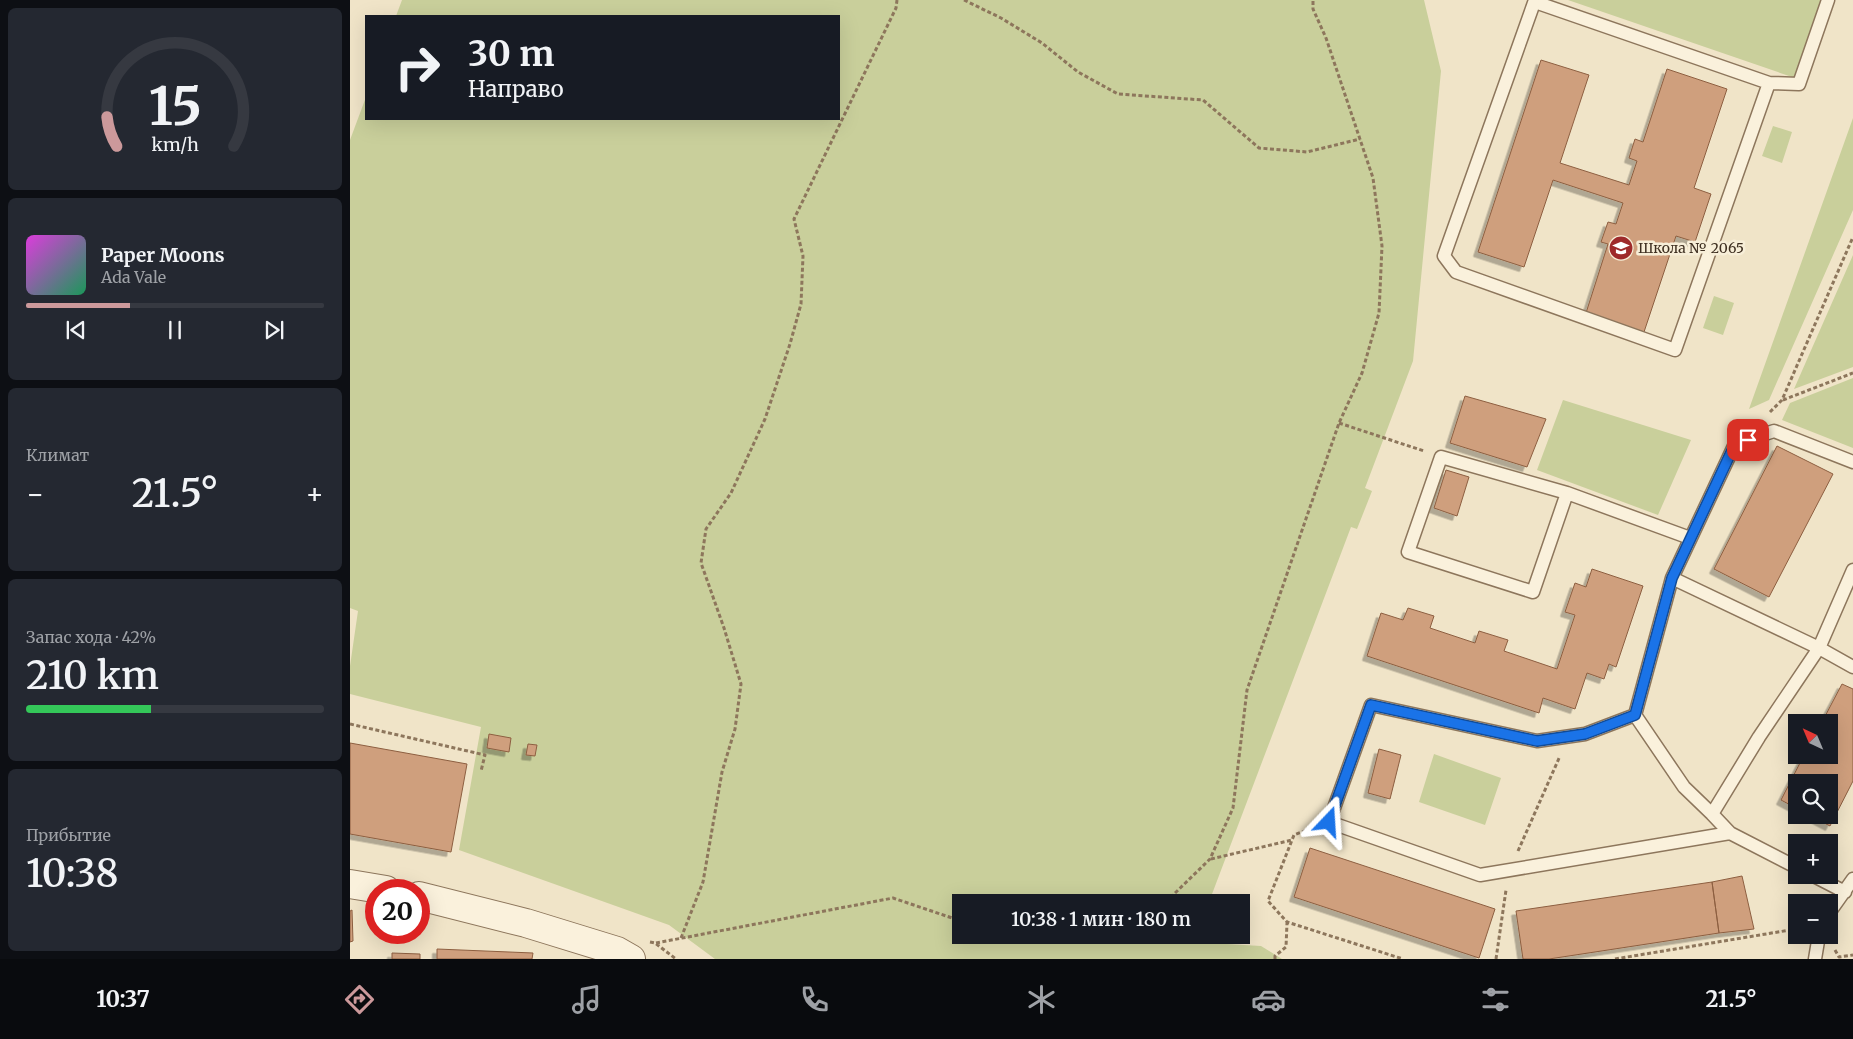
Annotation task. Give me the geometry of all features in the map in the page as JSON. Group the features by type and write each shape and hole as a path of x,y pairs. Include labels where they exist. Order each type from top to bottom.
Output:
{"street":[{"path":"350,884 365,886"},
{"path":"430,899 526,924 617,951 631,959"}],"lane":[{"path":"1769,83 1675,350 1456,272 1444,256 1535,1 1769,83 1799,84 1828,0"},
{"path":"1788,863 1730,833 1684,787 1635,715 1672,578 1735,444 1774,431 1853,462"},
{"path":"1567,493 1532,592 1408,552 1441,457 1567,493 1690,538"},
{"path":"1712,814 1759,737 1819,648 1853,570"},
{"path":"1672,578 1819,648 1853,667"},
{"path":"1635,715 1585,734 1537,741 1371,705 1329,822 1480,875 1730,833"},
{"path":"1838,901 1853,879"},
{"path":"1829,884 1845,892"},
{"path":"1815,959 1818,944"}],"path":[{"path":"681,938 703,882 722,772 735,728 740,684 724,628 701,563 706,529 731,493 765,419 790,344 800,304 803,256 794,219 896,8 897,0"},
{"path":"964,0 1001,18 1042,43 1078,72 1118,94 1203,100 1259,148 1307,152 1360,139"},
{"path":"1174,894 1210,859 1233,808 1247,690 1339,423 1362,373 1379,312 1382,246 1373,178 1326,38 1313,9 1313,0"},
{"path":"1769,413 1782,400 1853,238"},
{"path":"1782,400 1853,374"},
{"path":"1339,423 1441,457"},
{"path":"350,724 485,755 481,772"},
{"path":"1496,959 1509,870 1568,737"},
{"path":"1329,822 1294,835 1268,901 1287,922 1402,959"},
{"path":"1210,859 1292,840"},
{"path":"655,943 893,898 952,918"},
{"path":"1275,959 1275,956 1286,947 1287,922"},
{"path":"1615,959 1788,930"}],"green space":[{"path":"402,0 1424,0 1441,71 1413,361 1365,488 1372,491 1357,529 1351,527 1212,894 952,894 952,944 1227,944 1261,946 1282,959 715,959 669,925 459,850 481,727 350,694 350,666 358,611 350,608 350,140 365,100 365,120 840,120 840,15 396,15"},
{"path":"1568,0 1823,0 1795,78"},
{"path":"1853,118 1853,210 1769,400 1749,409"},
{"path":"1773,126 1792,132 1782,163 1762,156"},
{"path":"1853,255 1853,367 1794,389"},
{"path":"1714,296 1734,303 1723,335 1703,328"},
{"path":"1853,378 1853,448 1782,420 1790,403"},
{"path":"1563,400 1691,440 1658,515 1537,470"},
{"path":"1434,754 1501,778 1485,825 1419,802"}],"building":[{"path":"1541,60 1589,75 1560,163 1629,185 1637,161 1629,158 1635,139 1643,142 1667,69 1727,89 1694,188 1711,194 1695,242 1676,236 1644,332 1586,313 1608,244 1601,242 1608,222 1616,224 1623,203 1553,180 1524,267 1478,252"},
{"path":"1465,396 1546,419 1527,467 1450,443"},
{"path":"1777,446 1833,474 1769,597 1714,569"},
{"path":"1446,470 1469,477 1457,516 1434,508"},
{"path":"1592,569 1643,586 1616,667 1609,664 1604,679 1587,673 1575,709 1543,698 1539,713 1367,656 1381,613 1403,620 1408,608 1434,616 1430,628 1475,643 1479,631 1508,640 1504,651 1557,669 1575,615 1565,612 1575,583 1586,587"},
{"path":"1842,684 1853,689 1853,781 1838,810 1838,774 1794,774 1799,764 1838,764 1838,714 1826,714"},
{"path":"489,734 511,738 509,752 487,748"},
{"path":"350,743 467,764 451,852 350,834"},
{"path":"528,744 537,745 535,756 526,755"},
{"path":"1379,749 1401,755 1390,799 1368,793"},
{"path":"1788,786 1788,804 1781,800"},
{"path":"1310,848 1495,909 1479,958 1294,897"},
{"path":"1742,876 1754,929 1719,933 1712,882"},
{"path":"1712,882 1719,933 1549,959 1523,959 1516,911"},
{"path":"352,910 353,941 350,942 350,911"},
{"path":"437,949 533,953 532,959 437,959"},
{"path":"392,953 420,954 420,959 392,959"}],"place":[{"name":"Школа № 2065","path":"1621,248"}],"route":[{"path":"1329,822 1371,705 1537,741 1585,734 1635,715 1672,578 1735,444 1748,440"}]}
